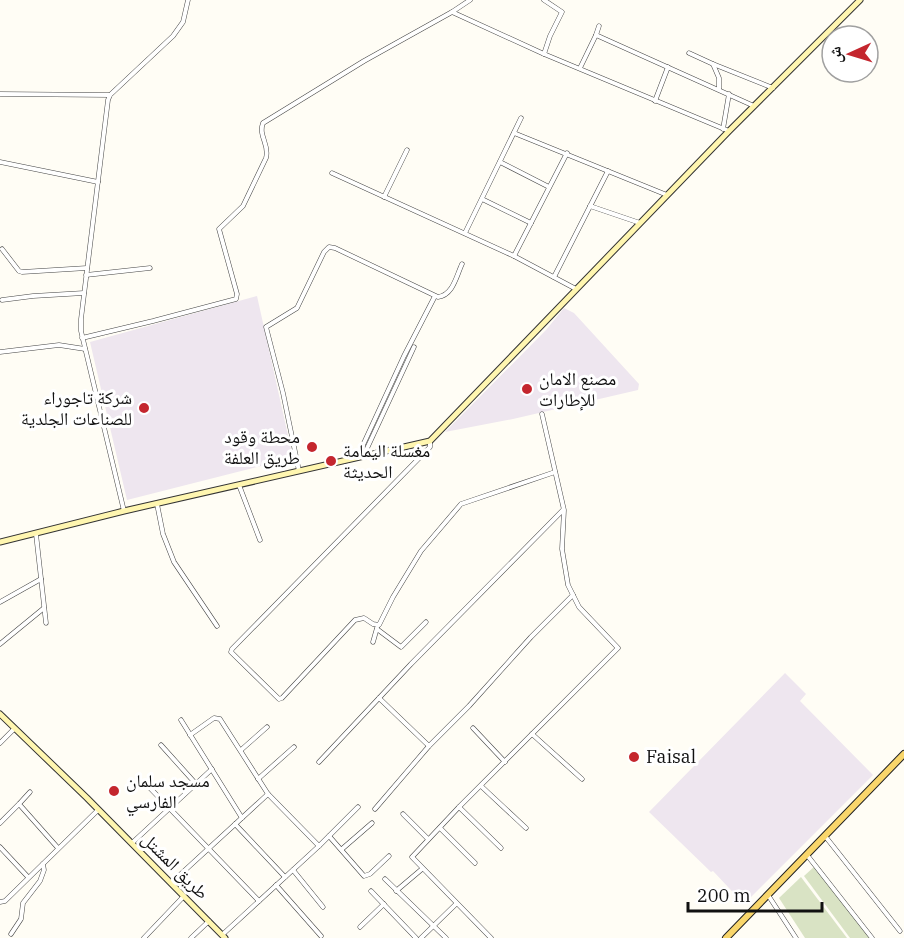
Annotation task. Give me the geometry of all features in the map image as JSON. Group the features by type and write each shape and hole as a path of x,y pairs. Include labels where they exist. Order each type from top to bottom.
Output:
{"main road":[{"path":"726,938 904,754"}],"street":[{"path":"124,511 82,338 81,319 86,275 110,95 173,36 183,22 188,0"},
{"path":"82,338 236,299 237,294 219,229 243,206 266,158 268,151 261,132 263,123 470,0"},
{"path":"544,0 562,12 544,54"},
{"path":"0,542 124,511 430,441 641,223 726,130 755,106 860,0"},
{"path":"452,12 544,54 726,130"},
{"path":"580,68 599,26"},
{"path":"596,35 755,106"},
{"path":"689,53 773,88"},
{"path":"713,64 719,78 719,89"},
{"path":"655,101 668,67"},
{"path":"0,94 110,95"},
{"path":"726,130 729,94"},
{"path":"465,233 521,118"},
{"path":"514,133 667,195"},
{"path":"384,197 406,150"},
{"path":"514,256 567,153"},
{"path":"0,162 98,182"},
{"path":"500,162 549,187"},
{"path":"554,277 608,171"},
{"path":"332,173 514,256 576,290"},
{"path":"482,199 531,223"},
{"path":"590,206 641,223"},
{"path":"299,471 267,325 297,308 324,252 332,247 435,296 442,297 450,292 462,264"},
{"path":"2,249 22,272 87,268"},
{"path":"86,275 150,268"},
{"path":"2,300 84,293"},
{"path":"360,458 404,356 435,296"},
{"path":"0,352 58,345 85,349"},
{"path":"360,458 414,347"},
{"path":"491,938 412,857 618,648 588,617 573,595 564,569 562,549 564,510 542,414"},
{"path":"426,622 400,647 364,618 355,620 279,699 231,652 430,447 430,441"},
{"path":"373,642 393,597 421,551 462,504 555,472"},
{"path":"239,485 260,540"},
{"path":"157,504 163,534 174,562 218,626"},
{"path":"319,762 564,510"},
{"path":"36,534 46,623"},
{"path":"0,602 41,579"},
{"path":"375,809 429,746 573,595"},
{"path":"0,644 44,608"},
{"path":"379,698 429,746"},
{"name":"طريق المشتل","path":"0,714 224,936"},
{"path":"190,735 217,718 241,750 268,794 319,846"},
{"path":"181,720 242,818"},
{"path":"241,750 267,727"},
{"path":"473,728 505,762"},
{"path":"0,743 14,729"},
{"path":"532,734 582,779"},
{"path":"161,745 196,784"},
{"path":"258,779 294,747"},
{"path":"131,844 212,770"},
{"path":"481,786 526,828"},
{"path":"149,787 259,901"},
{"path":"0,823 30,792"},
{"path":"171,883 268,794"},
{"path":"19,804 58,848"},
{"path":"224,936 358,807"},
{"path":"459,807 501,848"},
{"path":"0,902 5,901 98,810"},
{"path":"404,814 428,839"},
{"path":"342,849 372,823"},
{"path":"235,825 285,877"},
{"path":"440,828 476,863"},
{"path":"329,836 364,876 370,874 389,856"},
{"path":"825,836 900,931"},
{"path":"0,848 28,877"},
{"path":"807,855 872,938"},
{"path":"11,934 21,919 23,903 40,881 44,870 43,863"},
{"path":"396,891 422,869"},
{"path":"293,870 323,906"},
{"path":"385,879 446,938"},
{"path":"276,885 321,936"},
{"path":"371,891 416,938"},
{"path":"768,895 796,938"},
{"path":"144,938 184,896"},
{"path":"360,927 384,904"},
{"path":"421,938 456,904"},
{"path":"191,938 209,921"}],"shaded area":[{"path":"257,296 293,458 127,500 90,342"},
{"path":"564,308 574,313 639,384 638,390 445,432 546,330"},
{"path":"785,673 806,694 800,701 873,775 744,904 713,871 711,872 649,812"}],"green space":[{"path":"815,866 870,938 850,938 804,876"},
{"path":"801,877 847,938 805,938 779,898"}],"place":[{"name":"مصنع الامان للإطارات","path":"527,389"},
{"name":"شركة تاجوراء للصناعات الجلدية","path":"144,408"},
{"name":"محطة وقود طريق العلفة","path":"312,447"},
{"name":"مغسلة اليمامة الحديثة","path":"331,461"},
{"name":"Faisal","path":"634,757"},
{"name":"مسجد سلمان الفارسي","path":"114,791"}]}
